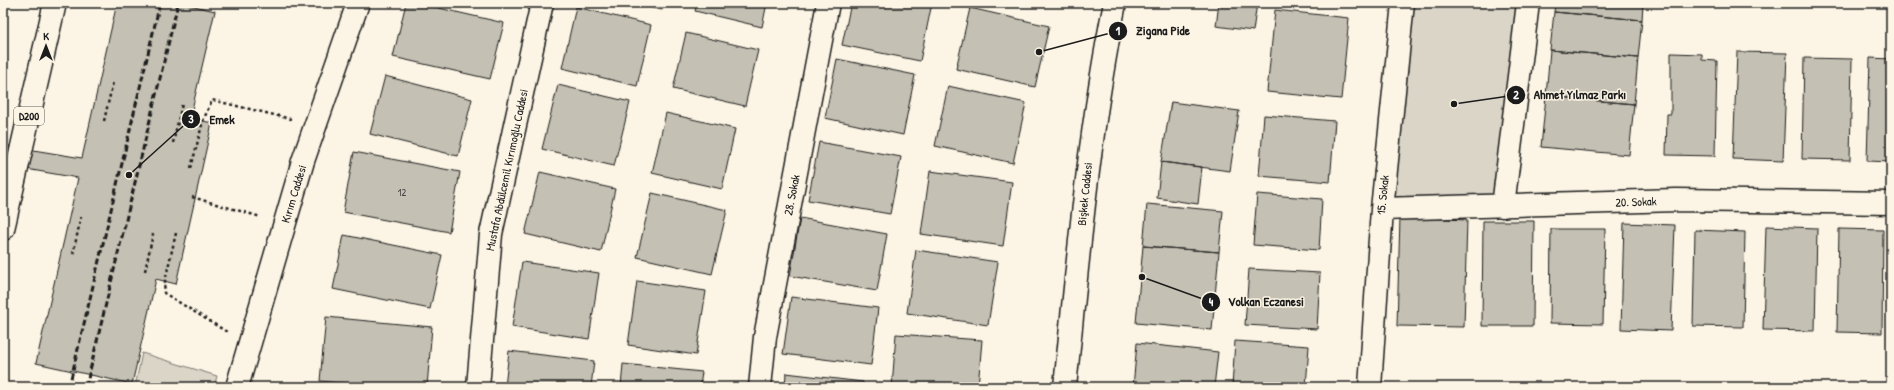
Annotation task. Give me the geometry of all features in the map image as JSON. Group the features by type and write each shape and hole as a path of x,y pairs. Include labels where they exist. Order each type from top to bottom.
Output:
{"main road":[{"name":"D200","path":"3,229 55,3"},
{"name":"Kırım Caddesi","path":"236,387 316,126 358,3"},
{"name":"Mustafa Abdülcemil Kırımoğlu Caddesi","path":"478,387 491,234 542,3"},
{"name":"28. Sokak","path":"760,387 765,337 828,3"},
{"name":"Bişkek Caddesi","path":"1065,387 1086,175 1114,3"},
{"name":"15. Sokak","path":"1370,387 1382,209 1403,3"},
{"path":"1503,206 1528,3"},
{"name":"20. Sokak","path":"1382,209 1676,200 1891,203"}],"path":[{"path":"104,121 113,82"},
{"path":"191,168 203,121 212,100 316,126"},
{"path":"173,143 182,104"},
{"path":"192,197 285,224"},
{"path":"72,254 81,218"},
{"path":"176,233 164,293 249,346"},
{"path":"145,271 153,234"}],"shaded area":[{"path":"1403,3 1528,3 1503,206 1382,209"},
{"path":"142,353 217,376 214,387 135,387"}],"building":[{"path":"117,3 181,3 215,11 190,118 212,123 176,284 156,279 132,384 36,363 78,178 3,165 3,145 82,158"},
{"path":"406,3 417,3 504,23 490,79 393,57"},
{"path":"630,3 664,3 662,10"},
{"path":"697,3 767,3 762,27 695,11"},
{"path":"851,3 932,3 920,61 842,45"},
{"path":"1219,3 1257,3 1253,31 1216,26"},
{"path":"1555,3 1643,3 1642,20 1554,12"},
{"path":"576,7 651,25 637,86 562,68"},
{"path":"970,8 1049,26 1035,87 956,69"},
{"path":"1275,10 1349,18 1341,99 1267,92"},
{"path":"1554,12 1642,20 1638,58 1550,50"},
{"path":"686,33 758,50 745,106 673,89"},
{"path":"1550,50 1638,58 1634,104 1546,96"},
{"path":"1737,52 1787,53 1783,161 1733,159"},
{"path":"1671,53 1702,54 1702,60 1717,61 1715,156 1666,155 1667,114 1671,114"},
{"path":"1804,58 1852,59 1850,160 1802,159"},
{"path":"1870,58 1891,59 1891,162 1867,161"},
{"path":"837,59 915,75 903,135 825,118"},
{"path":"385,76 472,99 458,156 370,134"},
{"path":"558,85 630,102 614,166 542,149"},
{"path":"948,86 1026,103 1013,163 935,146"},
{"path":"1546,96 1634,104 1629,155 1541,147"},
{"path":"1171,102 1239,111 1230,171 1161,162"},
{"path":"666,113 735,129 722,189 652,173"},
{"path":"1264,115 1335,121 1330,182 1259,176"},
{"path":"819,142 901,157 890,214 808,200"},
{"path":"354,152 460,172 449,232 343,212"},
{"path":"1161,162 1202,167 1198,204 1157,198"},
{"path":"930,171 1012,182 1003,246 921,234"},
{"path":"540,172 615,189 601,252 525,234"},
{"path":"652,193 727,210 712,274 637,257"},
{"path":"1257,194 1322,199 1319,250 1253,245"},
{"path":"1147,204 1223,211 1219,252 1143,246"},
{"path":"1400,217 1467,220 1464,327 1397,326"},
{"path":"800,218 887,234 877,291 790,276"},
{"path":"1483,221 1534,221 1533,326 1482,326"},
{"path":"1624,223 1675,225 1671,331 1621,329"},
{"path":"1766,226 1817,228 1815,331 1763,330"},
{"path":"1551,229 1605,229 1603,324 1550,323"},
{"path":"1839,229 1883,230 1882,333 1837,332"},
{"path":"1695,230 1745,232 1743,327 1693,326"},
{"path":"344,235 442,255 430,309 333,289"},
{"path":"1143,246 1219,252 1212,330 1136,323"},
{"path":"916,250 998,262 988,325 907,313"},
{"path":"522,262 599,273 589,339 512,327"},
{"path":"1249,269 1320,273 1317,329 1245,325"},
{"path":"637,281 706,291 696,355 628,345"},
{"path":"791,297 878,308 871,365 783,354"},
{"path":"326,317 432,327 427,387 379,387 320,381"},
{"path":"896,334 982,340 978,387 892,387"},
{"path":"1235,341 1309,346 1306,387 1232,387"},
{"path":"1137,343 1218,352 1214,387 1133,387"},
{"path":"509,351 594,361 591,387 505,387"},
{"path":"623,364 702,372 700,387 621,387"},
{"path":"786,373 863,382 863,387 785,387"}],"railway":[{"path":"69,387 160,3"},
{"path":"86,387 178,3"}],"place":[{"name":"Zigana Pide","path":"1039,52"},
{"name":"Ahmet Yılmaz Parkı","path":"1454,104"},
{"name":"Emek","path":"129,175"},
{"name":"Volkan Eczanesi","path":"1142,277"}]}
